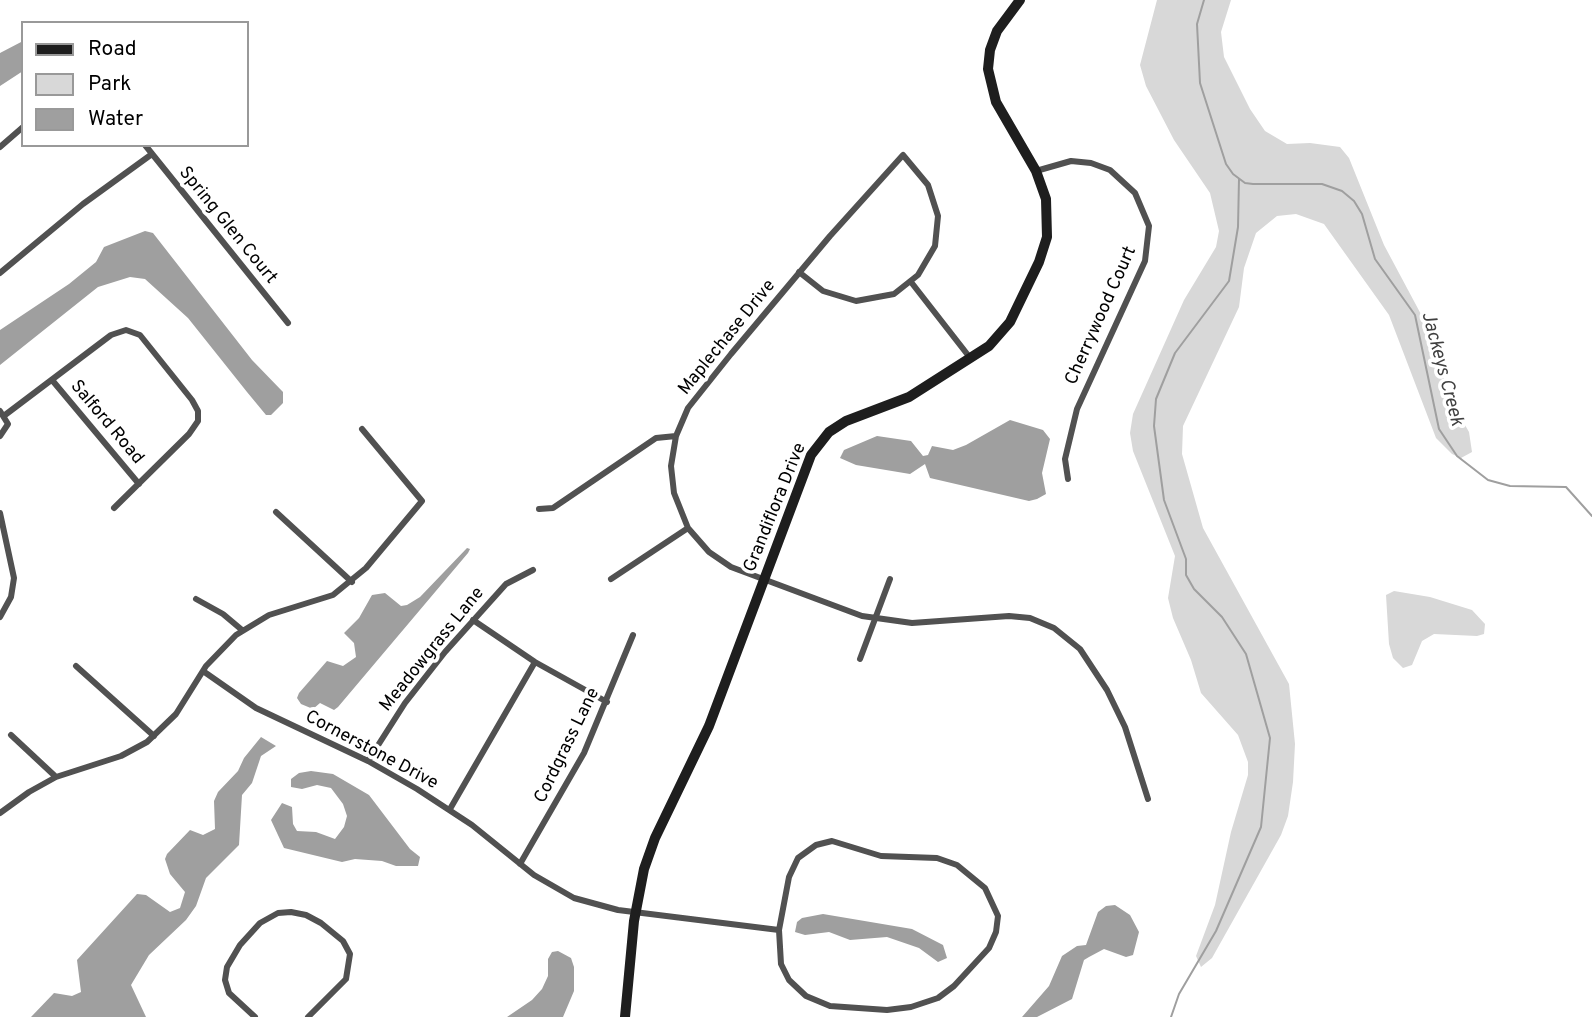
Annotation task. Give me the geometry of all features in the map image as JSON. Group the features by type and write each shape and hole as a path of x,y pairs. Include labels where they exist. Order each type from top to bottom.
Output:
{"street":[{"name":"Grandiflora Drive","path":"625,1017 635,913 650,851 709,726 807,463 822,440 845,421 909,397 989,346 1010,322 1040,262 1048,226 1046,199 1037,171 999,108 988,69 990,50 997,31 1020,0"},
{"path":"0,147 21,129"},
{"name":"Spring Glen Court","path":"146,147 288,323"},
{"path":"0,273 83,204 152,155"},
{"name":"Maplechase Drive","path":"911,282 932,255 937,237 938,216 928,185 903,155 799,272 688,408 676,436 672,478 677,504 688,528 720,561 763,581 875,619 923,623 1020,617 1042,622 1063,634 1087,658 1115,705 1148,799"},
{"name":"Cherrywood Court","path":"1037,171 1071,161 1091,163 1110,170 1135,193 1149,226 1145,261 1077,409 1065,458 1068,479"},
{"path":"799,272 823,291 856,301 885,297 911,282 971,359"},
{"path":"0,436 8,426 3,413 116,332 130,331 144,339 192,400 198,416 190,434 114,508"},
{"name":"Salford Road","path":"52,380 139,484"},
{"path":"0,813 56,777 121,755 154,736 181,708 202,671 216,653 243,630 279,612 318,602 352,582 422,501 362,429"},
{"path":"538,509 553,508 656,438 676,436"},
{"path":"276,512 352,582"},
{"path":"0,513 13,585 11,597 0,617"},
{"path":"611,579 688,528"},
{"name":"Meadowgrass Lane","path":"368,761 418,686 473,620 506,584 533,570"},
{"path":"860,660 890,579"},
{"path":"196,599 223,614 243,630"},
{"path":"473,620 535,662 607,702"},
{"name":"Cordgrass Lane","path":"520,864 561,796 607,702 632,635"},
{"path":"450,809 535,662"},
{"path":"76,666 154,736"},
{"name":"Cornerstone Drive","path":"202,671 256,708 368,761 450,809 548,885 574,898 635,913 779,930"},
{"path":"11,735 56,777"},
{"path":"832,841 881,856 937,858 957,865 985,888 998,916 996,932 989,948 946,993 924,1004 887,1010 830,1006 806,996 784,972 779,952 779,930 789,877 798,858 808,849 832,841"},
{"path":"256,1017 229,993 225,980 227,967 240,945 260,923 278,913 291,912 321,923 342,941 350,954 346,979 308,1017"}],"green space":[{"path":"1157,0 1231,0 1221,32 1224,57 1250,109 1265,131 1287,144 1310,143 1340,147 1349,158 1384,245 1431,333 1450,399 1469,432 1472,452 1461,458 1452,454 1436,438 1389,315 1324,224 1296,214 1277,216 1256,233 1244,268 1239,307 1183,426 1182,454 1203,528 1289,684 1295,744 1293,782 1288,816 1281,835 1212,958 1201,967 1196,956 1215,905 1231,832 1248,775 1248,762 1238,735 1201,693 1191,660 1173,618 1168,598 1175,556 1133,451 1130,433 1133,414 1184,300 1216,247 1219,231 1210,193 1174,140 1146,86 1140,65"},
{"path":"1394,591 1430,597 1472,610 1485,624 1484,634 1434,634 1422,641 1412,665 1403,668 1393,658 1389,644 1386,595"}],"water":[{"path":"21,42 21,72 0,86 0,53"},
{"path":"145,231 153,233 252,360 283,392 283,403 271,415 266,415 188,318 145,279 130,277 98,287 0,365 0,330 69,284 96,262 104,247"},
{"path":"1010,420 1043,430 1050,439 1042,473 1046,494 1037,499 1029,501 930,478 925,464 910,474 856,465 840,458 844,450 877,436 911,441 923,456 928,455 932,446 953,450"},
{"path":"467,548 470,549 468,553 338,707 334,710 320,703 313,709 301,704 297,698 299,693 327,661 343,666 356,657 354,643 344,633 359,618 372,595 385,593 401,606 407,605 420,597"},
{"path":"261,737 276,746 261,756 252,783 242,795 239,845 206,878 196,906 186,920 149,955 131,985 146,1017 31,1017 54,993 72,996 81,992 77,960 137,894 146,895 170,912 180,908 185,892 170,874 165,859 167,854 190,830 203,835 215,829 214,801 218,792 238,771 244,758"},
{"path":"311,771 333,774 369,795 410,849 420,857 418,866 396,866 382,861 355,859 342,862 284,848 271,820 282,803 292,807 293,824 297,831 316,832 335,839 344,827 347,816 343,804 331,788 317,785 302,789 291,787 291,779 299,773"},
{"path":"1115,905 1130,915 1139,932 1133,955 1126,957 1104,949 1089,957 1084,960 1072,999 1037,1017 1022,1017 1049,986 1062,956 1077,946 1086,945 1098,912 1106,906"},
{"path":"823,914 912,929 943,945 947,958 938,962 919,948 887,937 850,940 829,932 805,935 795,932 797,922 802,918"},
{"path":"558,951 571,958 574,967 574,991 563,1017 507,1017 532,1000 542,989 548,976 548,959 552,952"}],"waterway":[{"name":"Jackeys Creek","path":"1204,0 1197,24 1200,83 1226,164 1233,174 1245,183 1253,184 1322,184 1342,191 1354,201 1362,214 1375,259 1415,315 1439,429 1457,456 1488,480 1510,486 1566,487 1592,516"},
{"path":"1171,1017 1179,994 1216,931 1261,827 1270,738 1246,654 1222,617 1194,589 1186,575 1186,559 1164,500 1154,426 1156,399 1175,353 1229,281 1238,227 1239,179"}]}
